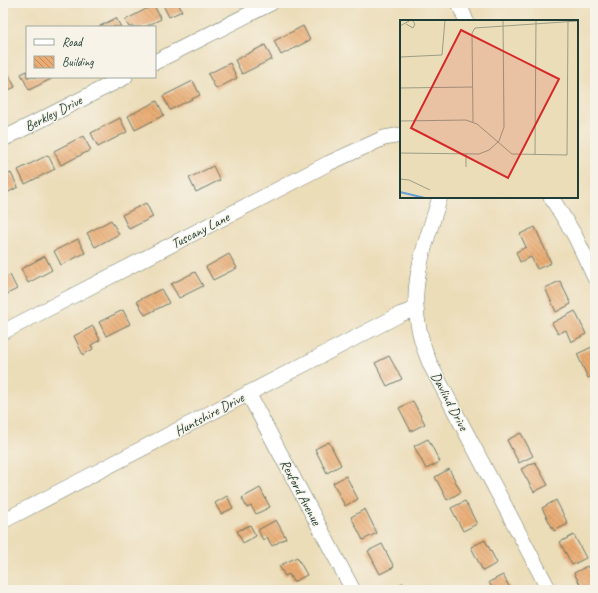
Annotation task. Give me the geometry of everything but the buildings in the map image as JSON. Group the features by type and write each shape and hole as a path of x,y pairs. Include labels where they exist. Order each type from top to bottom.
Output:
{"street":[{"path":"156,61 271,3"},
{"path":"459,3 466,20"},
{"name":"Berkley Drive","path":"3,139 123,78"},
{"name":"Tuscany Lane","path":"3,332 328,163 384,138 400,136"},
{"name":"Davlind Drive","path":"440,198 420,261 415,285 416,309 423,347 431,366 549,590"},
{"path":"552,198 591,258 595,278"},
{"name":"Huntshire Drive","path":"3,521 401,314 416,309"},
{"name":"Rexford Avenue","path":"248,393 353,590"}]}
